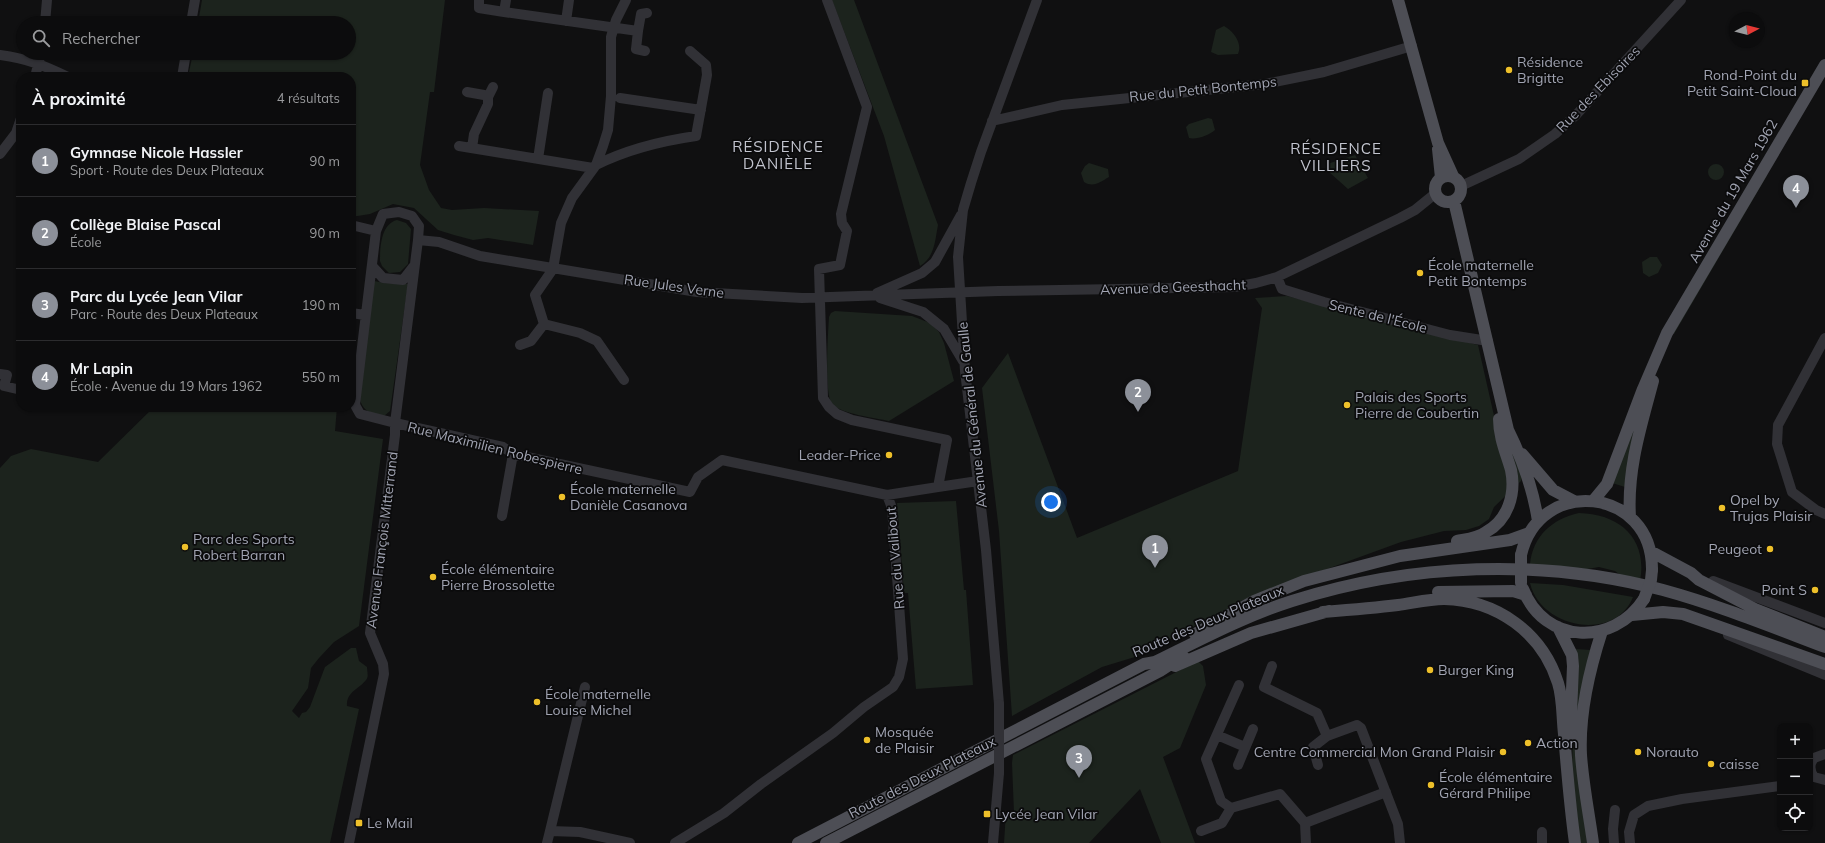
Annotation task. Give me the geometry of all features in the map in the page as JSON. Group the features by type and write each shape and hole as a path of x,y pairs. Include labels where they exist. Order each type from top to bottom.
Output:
{"main road":[{"path":"1398,0 1412,46 1447,177"},
{"name":"Avenue du 19 Mars 1962","path":"1593,500 1607,484 1643,389 1667,333 1825,65"},
{"path":"1447,177 1460,182 1461,186 1460,194 1454,201 1450,202 1441,200 1436,193 1436,185 1447,177"},
{"path":"1454,201 1508,430 1518,449 1533,497 1538,521"},
{"name":"Avenue du 19 Mars 1962","path":"1630,517 1629,490 1634,451 1667,333"},
{"path":"1400,556 1411,549 1479,536 1490,530 1501,519 1510,503 1512,488 1511,471 1501,440 1499,421 1501,402"},
{"path":"1518,449 1553,490 1574,501"},
{"path":"1593,500 1616,508 1630,517 1642,532 1650,551 1652,570 1651,580 1644,599 1632,615 1624,621 1602,631 1580,633 1558,627 1539,614 1526,595 1521,582 1521,555 1523,545 1529,533 1538,521 1554,508 1574,501 1593,500"},
{"path":"1144,664 1152,657 1254,601 1304,581 1400,556 1510,540 1529,533"},
{"path":"1650,551 1691,573 1699,580 1755,609 1825,637"},
{"name":"Route des Deux Plateaux","path":"798,843 1144,664 1155,662 1246,618 1292,601 1339,588 1393,576 1449,571 1504,569 1563,573 1628,582 1663,590 1717,606 1825,647"},
{"name":"Route des Deux Plateaux","path":"826,843 1160,671 1178,658 1247,625 1300,606 1396,583 1450,577 1505,576 1583,583 1661,597 1715,614 1825,655"},
{"path":"1160,671 1181,665 1251,633 1323,612 1404,596 1436,592 1513,591 1526,595"},
{"path":"1323,612 1443,599 1471,602 1489,607 1518,624 1532,637 1546,656 1558,683 1562,701 1575,843"},
{"path":"1632,615 1663,612 1683,614 1825,664"},
{"path":"1558,627 1572,655 1573,666 1571,730 1567,768"},
{"path":"1593,843 1581,754 1583,720 1588,683 1602,631"}],"street":[{"path":"46,16 47,0"},
{"path":"192,16 195,0"},
{"path":"479,0 479,8 613,29 638,31"},
{"path":"504,12 506,0"},
{"path":"566,21 569,0"},
{"path":"544,324 535,295 553,269 561,223 572,198 595,166 608,130 611,96 611,37 626,0"},
{"path":"827,0 867,106 841,214 842,222 846,231 840,265 819,269 822,398 837,414 852,420 947,440 938,486"},
{"name":"Avenue du Général de Gaulle","path":"993,843 999,773 999,704 986,550 964,364 958,257 963,210 992,120 1037,0"},
{"name":"Rue des Ebisoires","path":"1461,186 1519,159 1555,134 1577,114 1681,0"},
{"path":"645,51 636,49 641,14 647,13"},
{"name":"Rue du Petit Bontemps","path":"992,120 1062,105 1265,84 1324,72 1412,46"},
{"path":"460,146 595,166 620,153 668,140 696,136 707,75 706,65 690,51"},
{"path":"0,55 16,57"},
{"path":"36,72 39,60"},
{"path":"43,60 61,72"},
{"path":"183,72 185,60"},
{"path":"472,148 474,134 488,104 488,97 493,87"},
{"path":"467,92 484,94 488,97"},
{"path":"538,158 548,93"},
{"path":"620,98 701,110"},
{"path":"0,154 16,133"},
{"path":"603,146 620,153"},
{"name":"Avenue de Geesthacht","path":"959,292 1235,287 1256,283 1277,277 1400,218 1415,210 1436,193"},
{"path":"872,296 922,273 935,262 963,210"},
{"name":"Avenue François Mitterrand","path":"349,843 384,674 383,664 370,633 419,226 412,216 399,212 383,214 376,231 356,396"},
{"path":"356,226 376,231"},
{"name":"Rue Jules Verne","path":"418,240 439,242 480,256 697,292 802,298 959,292"},
{"path":"372,266 383,278 402,280 414,266"},
{"name":"Sente de l'École","path":"1277,277 1282,289 1324,302 1450,334 1488,341"},
{"path":"872,296 923,312 944,329 964,364"},
{"path":"356,314 365,315"},
{"path":"520,345 531,341 544,324"},
{"path":"544,324 580,333 596,341 624,380"},
{"path":"1825,338 1778,425 1777,444 1792,492 1816,510 1825,514"},
{"path":"0,374 6,375 4,386 16,389"},
{"name":"Avenue François Mitterrand","path":"356,407 360,414 395,423"},
{"name":"Rue Maximilien Robespierre","path":"395,423 503,447 513,454 690,492 698,477 722,460 887,495"},
{"path":"502,516 513,454"},
{"name":"Rue du Valibout","path":"675,843 724,813 761,784 833,733 864,707 893,687 899,677 903,659 892,508 887,495 978,481"},
{"path":"1691,573 1700,575 1719,585 1825,623"},
{"path":"1702,621 1710,629 1825,675"},
{"path":"1272,666 1264,687 1317,713 1327,736"},
{"path":"1232,808 1222,801 1206,759 1239,685"},
{"path":"547,843 585,687"},
{"path":"1318,765 1313,747 1327,736 1357,725 1361,728 1398,824 1400,843"},
{"path":"1238,765 1253,729"},
{"path":"1217,735 1246,747"},
{"path":"1813,760 1825,754"},
{"path":"1813,775 1814,777 1825,780"},
{"path":"1630,843 1629,832 1634,815 1648,806 1694,797 1777,786"},
{"path":"1305,823 1386,792"},
{"path":"1201,831 1222,823 1232,808 1280,794 1305,823 1306,843"},
{"path":"1614,843 1613,829 1615,810"},
{"path":"550,831 580,832 630,843"},
{"path":"1542,832 1542,843"}],"shaded area":[{"path":"202,0 445,0 434,92 430,92 420,165 429,190 441,208 452,210 484,208 539,211 533,245 488,238 473,240 454,235 438,230 414,208 393,204 370,214 356,216 356,72 189,72 192,60 356,60 356,16 199,16"},
{"path":"832,0 854,0 938,225 934,248 929,258 920,266 884,136"},
{"path":"1224,26 1234,34 1238,42 1238,54 1218,55 1211,52 1216,30"},
{"path":"1208,118 1212,119 1215,130 1203,137 1189,138 1186,127 1189,124"},
{"path":"1355,155 1368,178 1348,189 1329,172 1327,164"},
{"path":"1089,163 1108,169 1109,177 1094,184 1084,182 1081,173 1085,166"},
{"path":"1713,164 1719,164 1724,169 1722,178 1719,180 1713,180 1708,175 1708,169"},
{"path":"1768,174 1674,334 1672,333 1765,177"},
{"path":"397,220 406,223 411,229 408,264 400,272 389,273 382,266 380,261 380,249 382,237 385,231 392,222"},
{"path":"1650,257 1657,257 1662,265 1658,273 1649,277 1643,273 1642,262"},
{"path":"374,281 408,284 390,411 384,416 366,410 360,400"},
{"path":"1287,296 1478,345 1497,429 1512,449 1523,474 1521,481 1494,507 1489,519 1479,526 1466,530 1444,531 1401,542 1250,597 1138,656 1102,667 1012,716 999,531 982,388 1008,353 1077,538 1238,471 1262,308 1255,298"},
{"path":"835,311 912,316 930,323 939,332 944,343 954,381 889,421 851,413 836,407 832,404 830,398 827,376 829,317 831,313"},
{"path":"1645,390 1625,487 1612,483"},
{"name":"Parc des Sports Robert Barran","path":"149,412 337,412 335,431 383,439 359,626 334,642 311,668 308,688 292,711 299,718 302,713 306,712 310,707 325,667 351,648 356,648 359,661 367,667 368,674 366,680 351,694 347,701 347,706 359,709 330,843 0,843 0,468 11,456 31,449 98,462"},
{"path":"956,501 964,590 966,590 973,685 916,689 908,593 904,593 897,503"},
{"path":"1579,513 1594,514 1607,518 1628,532 1635,541 1640,553 1640,581 1626,579 1615,571 1599,567 1576,571 1530,564 1535,545 1546,530 1552,524"},
{"path":"1530,583 1563,585 1633,597 1624,611 1611,621 1595,625 1578,624 1562,619 1548,611 1537,598"},
{"path":"1575,649 1591,650 1581,698 1587,843 1580,843 1572,770"},
{"path":"1198,661 1203,666 1206,685 1180,748 1163,757 1195,843 1161,843 1140,789 1089,843 1004,843 1006,812 1014,813 1013,755"}],"place":[{"name":"Résidence Brigitte","path":"1509,70"},
{"name":"Rond-Point du Petit Saint-Cloud","path":"1805,83"},
{"name":"Mr Lapin","path":"1796,208"},
{"name":"École maternelle Petit Bontemps","path":"1420,273"},
{"name":"Palais des Sports Pierre de Coubertin","path":"1347,405"},
{"name":"Collège Blaise Pascal","path":"1138,412"},
{"name":"Leader-Price","path":"889,455"},
{"name":"École maternelle Danièle Casanova","path":"562,497"},
{"name":"Opel by Trujas Plaisir","path":"1722,508"},
{"name":"Parc des Sports Robert Barran","path":"185,547"},
{"name":"Peugeot","path":"1770,549"},
{"name":"Gymnase Nicole Hassler","path":"1155,568"},
{"name":"École élémentaire Pierre Brossolette","path":"433,577"},
{"name":"Point S","path":"1815,590"},
{"name":"Burger King","path":"1430,670"},
{"name":"École maternelle Louise Michel","path":"537,702"},
{"name":"Mosquée de Plaisir","path":"867,740"},
{"name":"Action","path":"1528,743"},
{"name":"Centre Commercial Mon Grand Plaisir","path":"1503,752"},
{"name":"Norauto","path":"1638,752"},
{"name":"caisse","path":"1711,764"},
{"name":"Parc du Lycée Jean Vilar","path":"1079,778"},
{"name":"École élémentaire Gérard Philipe","path":"1431,785"},
{"name":"Lycée Jean Vilar","path":"987,814"},
{"name":"Le Mail","path":"359,823"}],"district":[{"name":"RÉSIDENCE DANIÈLE","path":"778,156"},
{"name":"RÉSIDENCE VILLIERS","path":"1336,158"}]}
